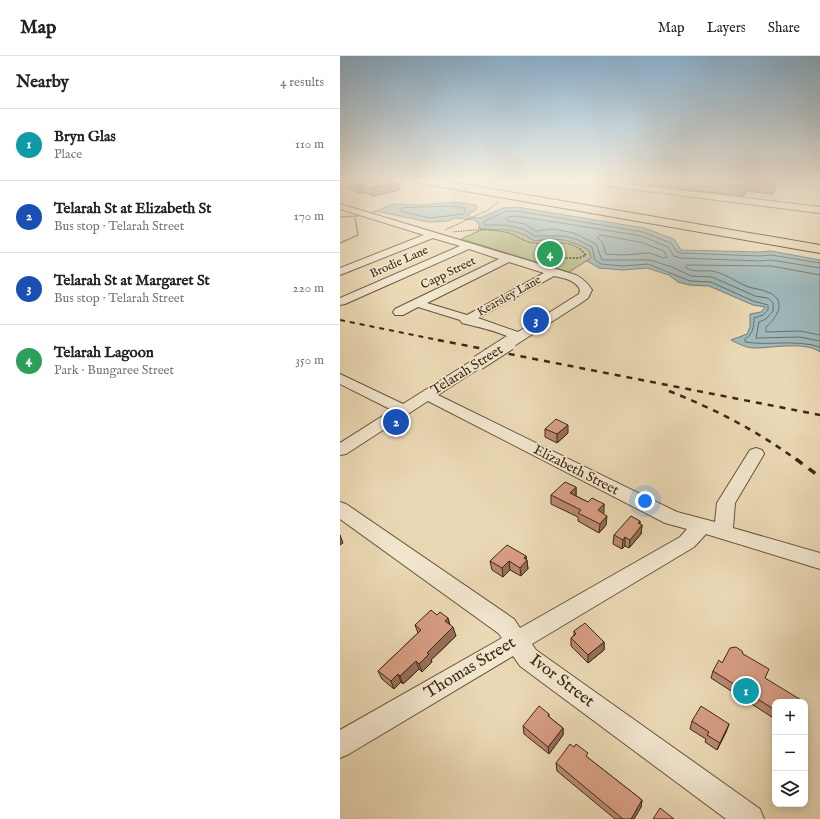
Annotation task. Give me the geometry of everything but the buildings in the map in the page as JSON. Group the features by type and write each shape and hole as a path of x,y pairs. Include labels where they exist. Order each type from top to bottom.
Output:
{"highway":[{"path":"623,216 820,250"},
{"path":"642,216 820,246"}],"street":[{"path":"370,216 508,258 550,268"},
{"path":"340,272 432,235"},
{"name":"Brodie Lane","path":"341,302 468,246"},
{"name":"Capp Street","path":"399,312 508,258"},
{"name":"Telarah Street","path":"340,450 584,296 586,290 584,284 550,268"},
{"name":"Kearsley Lane","path":"466,320 550,268"},
{"path":"416,303 466,320 504,330 514,340"},
{"path":"343,384 403,410"},
{"name":"Elizabeth Street","path":"427,395 672,518 820,562"},
{"path":"723,532 726,504 756,454"},
{"name":"Ivor Street","path":"340,509 506,626 528,658 750,819"},
{"name":"Thomas Street","path":"340,745 687,542 701,527"}],"path":[{"path":"447,232 442,232 464,220 476,216"},
{"path":"452,232 474,230 497,231 510,234 528,242 561,242 573,246 586,255 579,258 562,258 550,268"}],"green space":[{"path":"483,229 504,229 515,231 534,241 557,239 569,241 589,250 591,258 569,272 461,239"}],"water":[{"path":"398,216 469,216 480,218 486,216 569,216 644,228 674,239 681,250 771,251 820,260 820,352 814,349 798,346 755,348 731,340 747,334 750,327 750,314 761,312 765,307 753,305 709,286 689,285 678,282 669,275 647,268 623,270 599,268 587,261 591,258 589,250 569,241 550,239 534,241 513,231 478,228 480,226 475,220 455,218 448,221 428,222"}],"waterway":[{"path":"340,217 358,216"},
{"path":"340,243 358,235 355,218"}],"railway":[{"path":"340,320 441,341"},
{"path":"441,341 820,415"},
{"path":"669,391 703,405 735,421 782,449 797,460"},
{"path":"796,459 820,477"}],"place":[{"name":"Telarah Lagoon","path":"550,254"},
{"name":"Telarah St at Margaret St","path":"536,320"},
{"name":"Telarah St at Elizabeth St","path":"396,422"},
{"name":"Bryn Glas","path":"746,691"}]}
